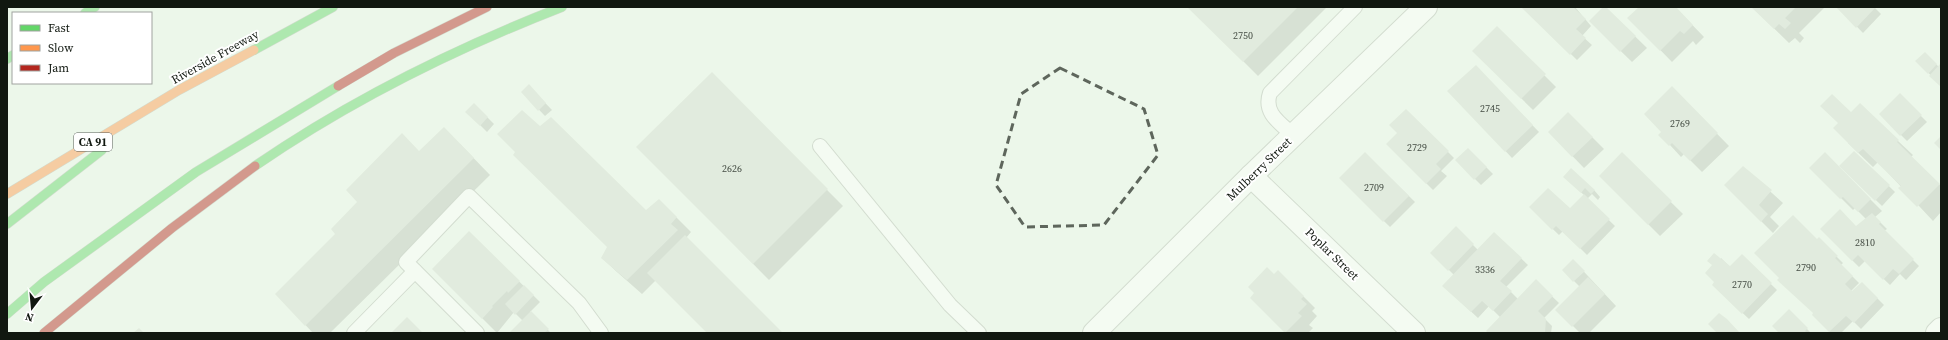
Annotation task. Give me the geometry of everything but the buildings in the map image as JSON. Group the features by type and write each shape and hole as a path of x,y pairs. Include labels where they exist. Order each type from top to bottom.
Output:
{"highway":[{"name":"Riverside Freeway","path":"7,194 179,90 333,7"},
{"path":"7,314 44,282 196,172 394,53 487,7"},
{"path":"44,333 199,208 308,131 420,69 501,31 562,7"},
{"path":"7,224 179,90"}],"street":[{"name":"Mulberry Street","path":"1094,333 1419,9"},
{"name":"Poplar Street","path":"1251,176 1414,333"},
{"path":"1937,333 1941,329"}],"lane":[{"path":"1293,135 1270,113 1267,100 1270,93 1355,7"},
{"path":"820,146 950,304 979,333"},
{"path":"477,333 406,262 469,196 580,303 601,333"},
{"path":"354,333 415,271"}],"highlighted area":[{"path":"1060,68 1144,109 1158,155 1104,225 1025,227 996,185 1021,94"}],"traffic: fast":[{"path":"87,12 95,7"},
{"path":"254,50 333,7"},
{"path":"255,166 328,119 404,78 482,40 562,7"},
{"path":"7,59 12,56"},
{"path":"7,314 44,282 196,172 338,86"},
{"path":"7,224 102,150"}],"traffic: slow":[{"path":"7,194 179,90 254,50"}],"traffic: jam":[{"path":"338,86 394,53 487,7"},
{"path":"44,333 172,228 255,166"}]}
